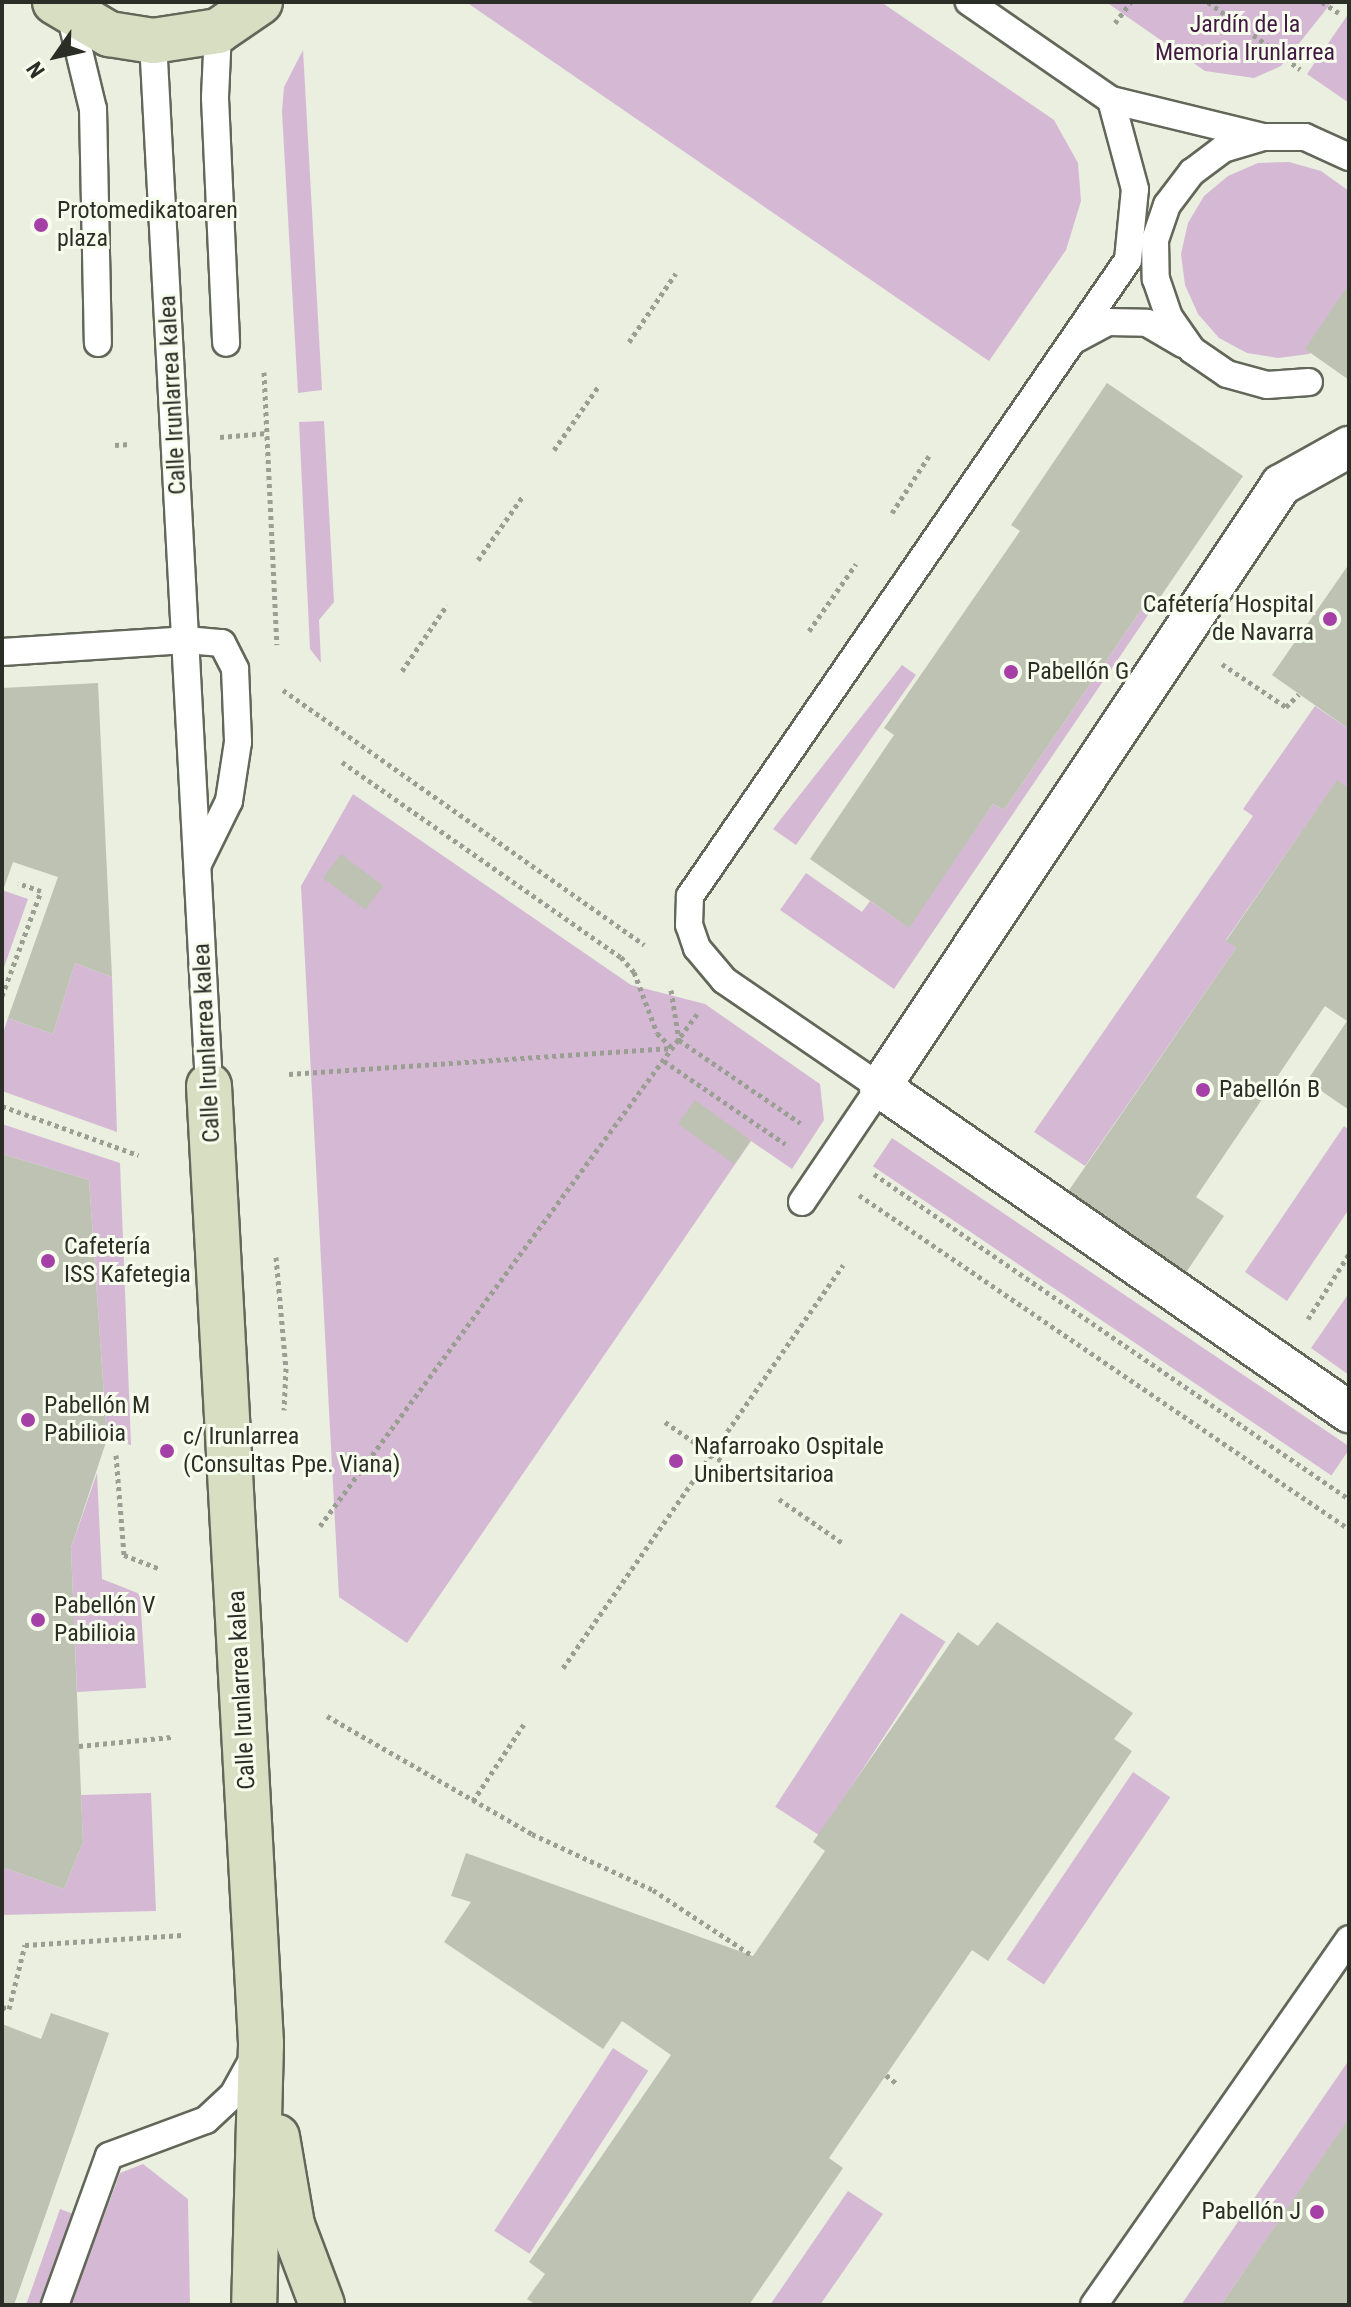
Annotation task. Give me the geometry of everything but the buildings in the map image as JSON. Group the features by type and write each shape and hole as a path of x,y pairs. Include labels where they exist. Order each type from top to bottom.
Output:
{"main road":[{"path":"62,8 109,34 153,41 218,31 260,2"},
{"name":"Calle Irunlarrea kalea","path":"209,1086 261,2044 254,2305"},
{"name":"Calle Irunlarrea kalea","path":"261,2044 292,2225 322,2305"}],"street":[{"path":"1349,447 1281,485 880,1087 1349,1412"}],"lane":[{"path":"969,2 1111,100 1263,137 1305,137 1349,157"},
{"path":"62,8 93,109 98,343"},
{"path":"218,31 215,98 226,343"},
{"name":"Calle Irunlarrea kalea","path":"153,41 209,1086"},
{"path":"1111,100 1135,189 1128,260 1192,350"},
{"path":"802,1202 880,1087 724,980 697,948 689,925 690,896 1167,205 1192,172 1223,149 1263,137"},
{"path":"1167,205 1155,240 1156,279 1169,317"},
{"path":"1072,340 1108,322 1147,323 1227,374 1267,385 1309,382"},
{"path":"2,652 186,640 222,643 235,669 238,742 229,801 197,865"},
{"path":"1094,2305 1349,1939"},
{"path":"55,2305 109,2156 206,2120 233,2095 261,2044"}],"path":[{"path":"1115,23 1131,2"},
{"path":"1208,2 1300,69"},
{"path":"1322,2 1339,13"},
{"path":"629,342 676,273"},
{"path":"554,450 600,384"},
{"path":"217,437 267,433"},
{"path":"892,513 929,456"},
{"path":"478,560 523,496"},
{"path":"809,631 856,564"},
{"path":"402,671 447,605"},
{"path":"1180,638 1286,707 1299,694"},
{"path":"280,688 619,924 647,949"},
{"path":"342,762 613,949 634,972 657,1033 672,1048"},
{"path":"2,996 41,891 18,883"},
{"path":"669,985 679,1040 831,1160 1349,1529"},
{"path":"320,1526 705,1004"},
{"path":"289,1074 672,1048"},
{"path":"664,1061 831,1160 1349,1499"},
{"path":"2,1106 138,1155"},
{"path":"1304,1326 1349,1254"},
{"path":"563,1668 843,1265"},
{"path":"665,1422 739,1473"},
{"path":"116,1455 124,1555 160,1569"},
{"path":"779,1499 844,1544"},
{"path":"327,1716 473,1801 653,1890 753,1956"},
{"path":"473,1801 524,1724"},
{"path":"79,1746 172,1737"},
{"path":"2,2007 9,2009 25,1945 183,1935"},
{"path":"886,2075 896,2083"}],"green space":[{"path":"466,2 881,2 1054,120 1078,163 1081,201 1066,250 989,361"},
{"name":"Jardín de la Memoria Irunlarrea","path":"1106,2 1332,2 1281,66 1254,78 1205,71"},
{"path":"1349,13 1349,103 1307,74"},
{"path":"303,50 322,390 298,393 282,112 284,87"},
{"path":"1289,162 1321,171 1349,191 1349,327 1309,354 1278,358 1247,353 1219,338 1198,314 1185,285 1181,254 1188,223 1204,196 1228,176 1258,163"},
{"path":"324,421 334,602 319,620 321,663 310,649 299,422"},
{"path":"1141,610 1148,615 894,989 780,910 806,873 862,912 870,901 908,927 993,804 1004,810"},
{"path":"902,665 916,675 796,845 773,829"},
{"path":"1315,706 1349,729 1349,788 1337,781 1226,940 1236,948 1085,1166 1034,1132 1253,816 1243,809"},
{"path":"353,794 631,985 705,1004 820,1084 824,1120 792,1169 751,1141 407,1643 339,1597 301,886"},
{"path":"2,890 28,899 2,973"},
{"path":"75,963 112,977 117,1132 2,1091 2,1036 8,1018 53,1034"},
{"path":"2,1124 120,1163 131,1445 107,1439 89,1180 2,1154"},
{"path":"1344,1126 1349,1130 1349,1209 1287,1301 1245,1272"},
{"path":"892,1138 1349,1446 1331,1475 873,1166"},
{"path":"1349,1293 1349,1375 1311,1348"},
{"path":"97,1473 102,1579 140,1594 146,1688 77,1692 71,1548"},
{"path":"901,1613 945,1642 820,1836 775,1807"},
{"path":"1133,1772 1170,1797 1044,1985 1007,1959"},
{"path":"151,1793 156,1911 2,1915 2,1867 64,1889 83,1842 81,1795"},
{"path":"613,2048 648,2071 529,2254 494,2231"},
{"path":"1349,2060 1349,2119 1221,2305 1181,2305"},
{"path":"143,2164 188,2199 190,2305 26,2305 60,2209 101,2224 120,2173"},
{"path":"848,2191 883,2214 820,2305 770,2305"}],"place":[{"name":"Protomedikatoaren plaza","path":"41,225"},
{"name":"Cafetería Hospital de Navarra","path":"1330,619"},
{"name":"Pabellón G","path":"1011,672"},
{"name":"Pabellón B","path":"1203,1090"},
{"name":"Cafetería ISS Kafetegia","path":"48,1261"},
{"name":"Pabellón M Pabilioia","path":"28,1420"},
{"name":"c/ Irunlarrea (Consultas Ppe. Viana)","path":"167,1451"},
{"name":"Nafarroako Ospitale Unibertsitarioa","path":"676,1461"},
{"name":"Pabellón V Pabilioia","path":"38,1620"},
{"name":"Pabellón J","path":"1317,2212"}]}
